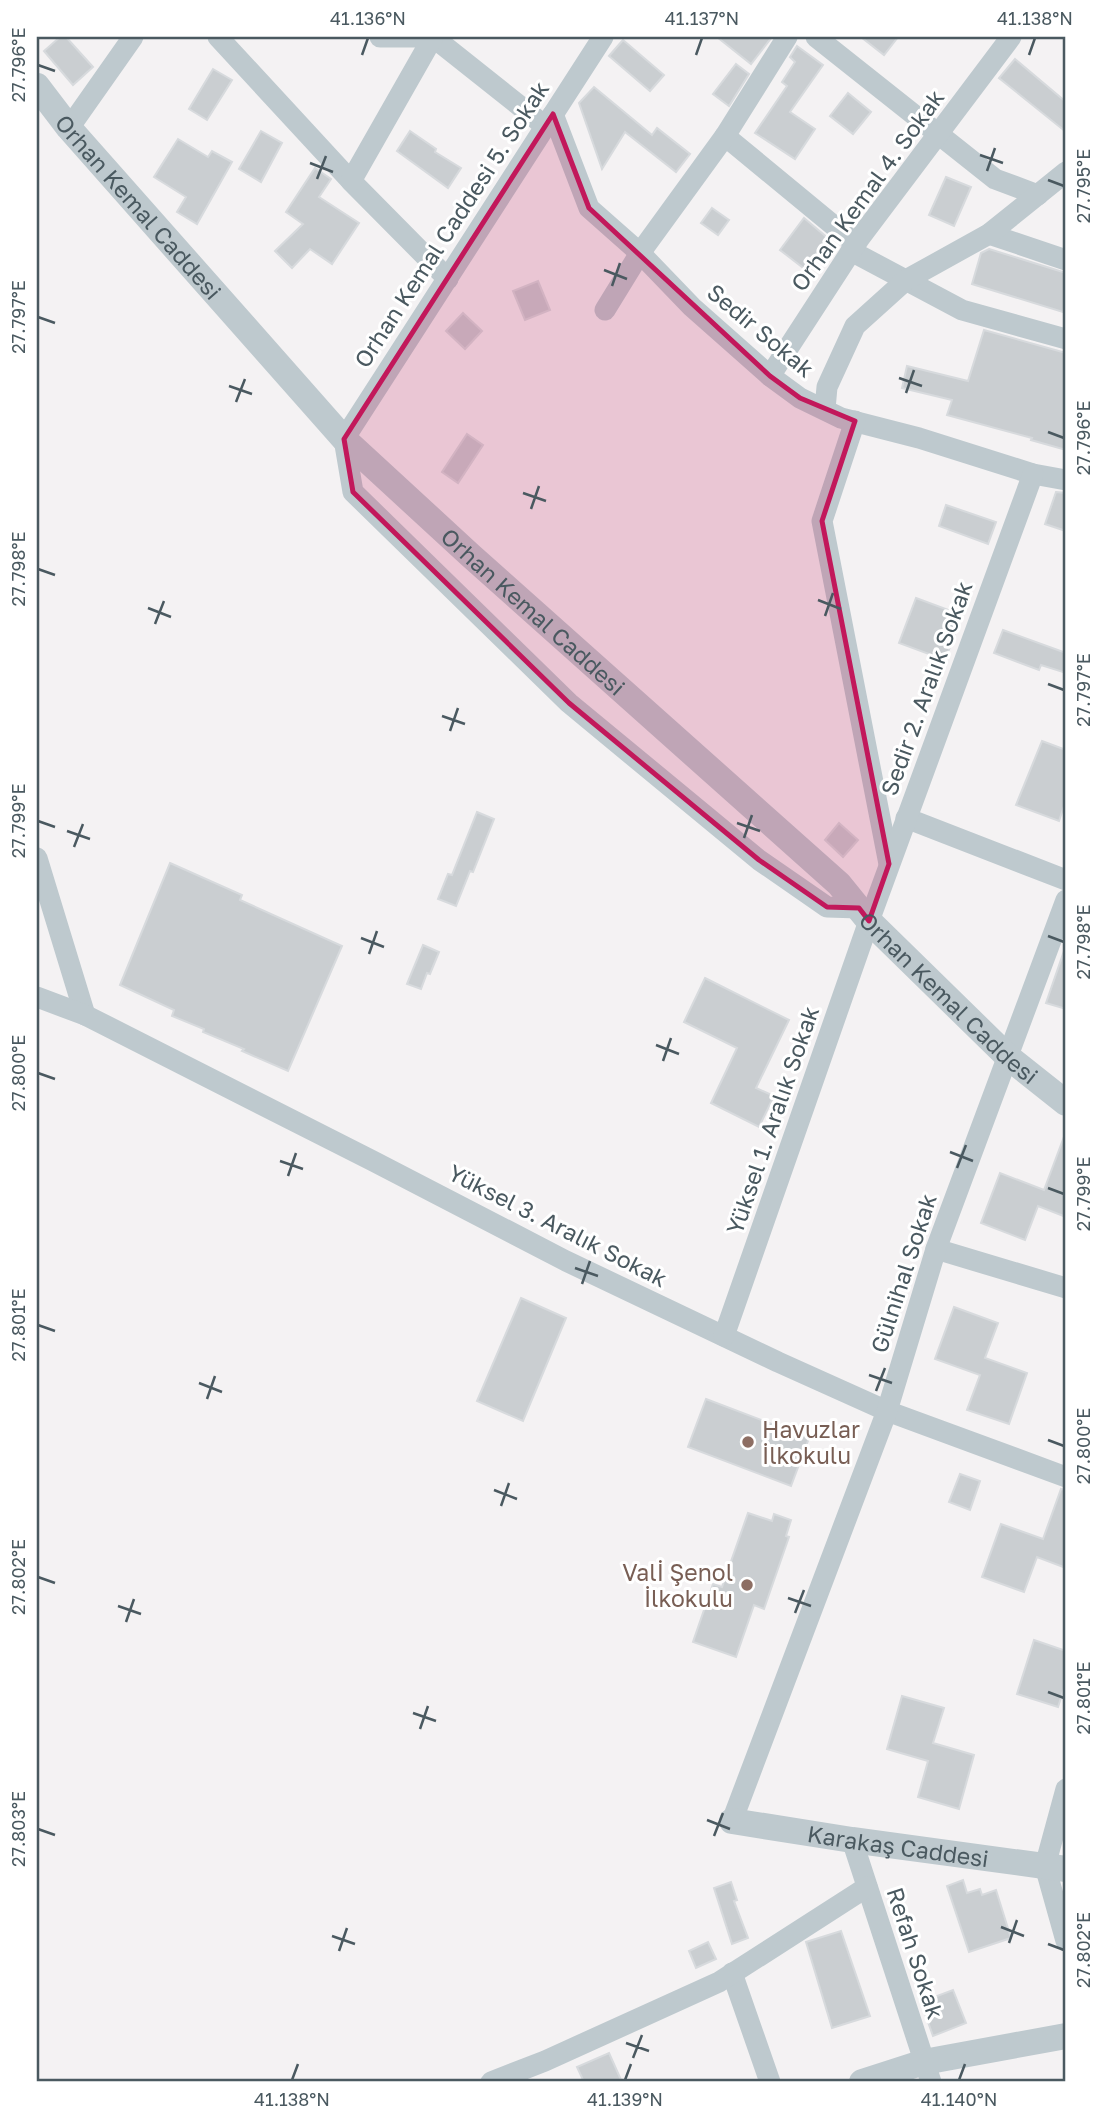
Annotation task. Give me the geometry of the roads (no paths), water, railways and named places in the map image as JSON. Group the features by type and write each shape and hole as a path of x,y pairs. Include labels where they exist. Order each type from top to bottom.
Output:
{"street":[{"path":"69,128 133,37"},
{"path":"218,37 351,181 449,279"},
{"path":"380,37 433,37 549,120"},
{"path":"351,181 433,37"},
{"name":"Orhan Kemal Caddesi 5. Sokak","path":"344,439 603,37"},
{"path":"605,310 639,253 725,136 787,37"},
{"path":"816,37 995,179 1038,195"},
{"name":"Orhan Kemal 4. Sokak","path":"770,376 853,247 1011,37"},
{"name":"Orhan Kemal Caddesi","path":"37,86 69,128 344,439 839,884 864,915 1008,1057 1066,1103"},
{"name":"Sedir Sokak","path":"549,120 589,208 639,253 692,307 770,376 800,398 855,421 1033,474 1066,480"},
{"path":"725,136 853,247 906,280 962,310 1066,339"},
{"path":"825,410 827,387 855,326 906,280 989,234 1066,172"},
{"path":"989,234 1066,260"},
{"path":"855,421 822,521 890,864"},
{"path":"344,439 353,492 569,703 759,860 827,907 864,915"},
{"name":"Sedir 2. Aralık Sokak","path":"864,915 890,864 1033,474"},
{"path":"906,818 1066,880"},
{"path":"37,858 85,1015"},
{"name":"Gülnihal Sokak","path":"732,1821 887,1411 936,1249 1066,900"},
{"name":"Yüksel 1. Aralık Sokak","path":"724,1336 864,915"},
{"name":"Yüksel 3. Aralık Sokak","path":"37,997 85,1015 566,1261 724,1336 887,1411 1066,1477"},
{"path":"936,1249 1066,1288"},
{"path":"1066,1789 1056,1868 1066,1941"},
{"name":"Karakaş Caddesi","path":"732,1821 1056,1868"},
{"name":"Refah Sokak","path":"852,1840 927,2072"},
{"path":"491,2082 719,1982 867,1887"},
{"path":"732,1973 770,2082"},
{"path":"862,2082 927,2072 1066,2036"}],"place":[{"name":"Havuzlar İlkokulu","path":"748,1442"},
{"name":"Valİ Şenol İlkokulu","path":"747,1585"}]}
